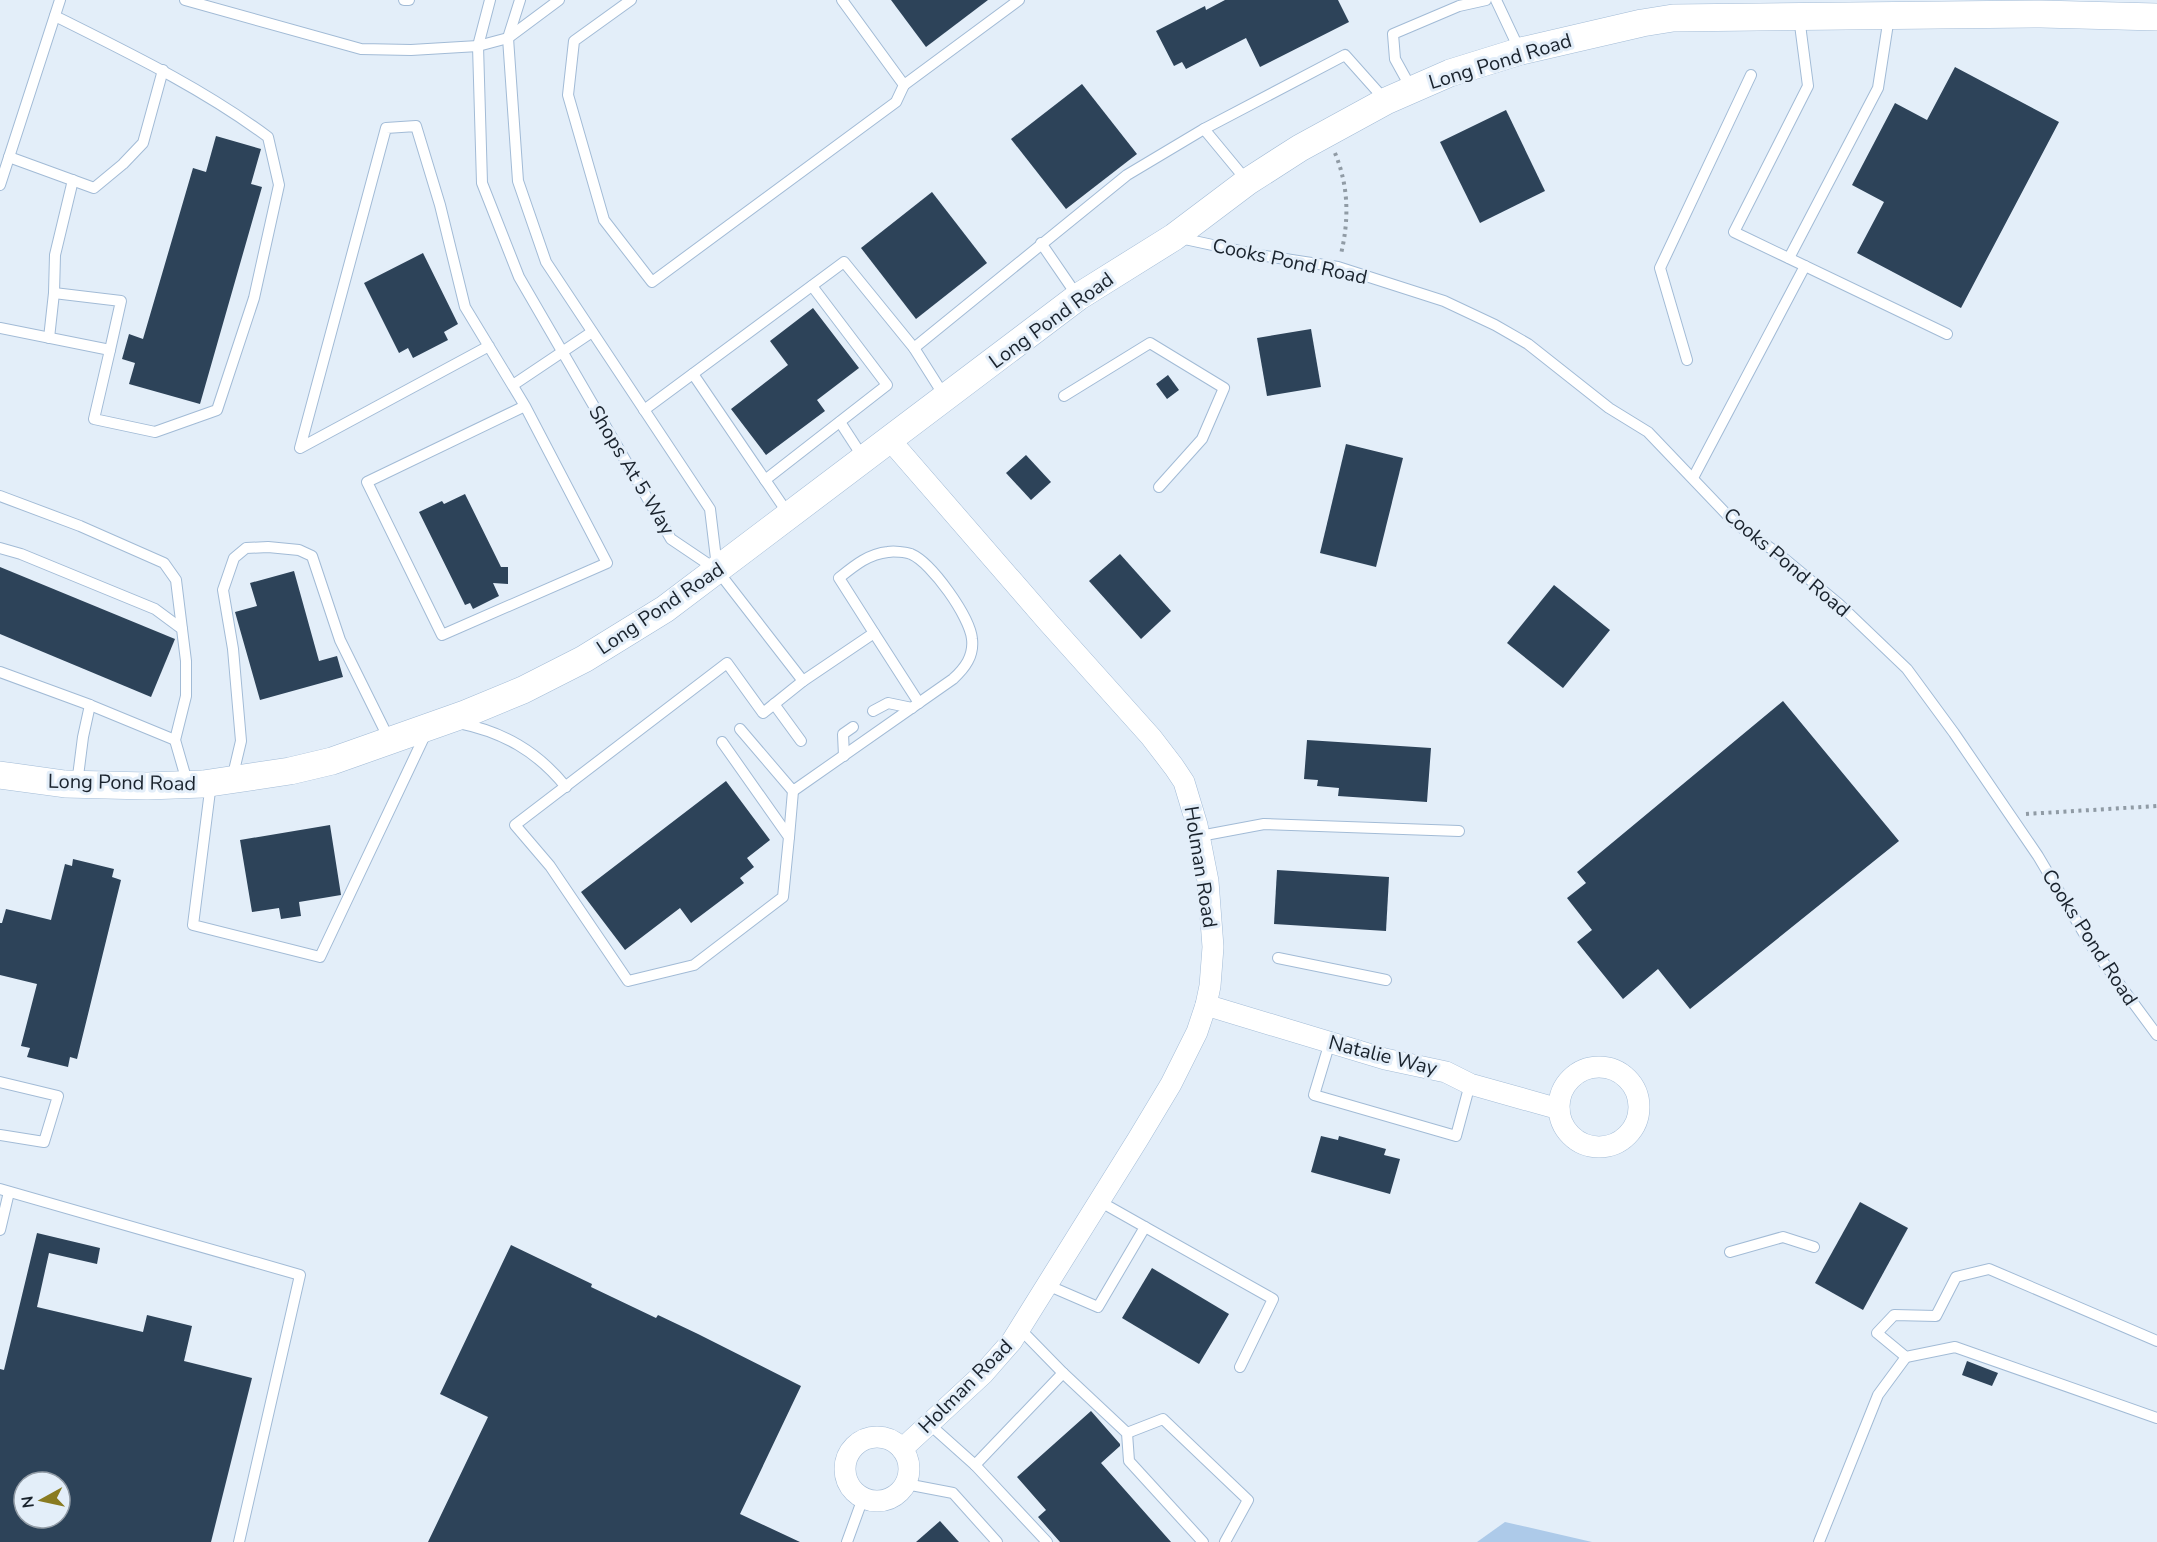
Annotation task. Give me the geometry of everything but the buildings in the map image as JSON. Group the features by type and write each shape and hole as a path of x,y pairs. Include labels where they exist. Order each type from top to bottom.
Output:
{"street":[{"name":"Long Pond Road","path":"0,775 77,785 210,782 311,766 390,741 523,690 584,659 644,622 717,570 1078,297 1174,237 1247,182 1386,101 1411,88 1450,73 1521,51 1672,14 1799,16 1837,12 1903,11 2041,14 2148,11"},
{"name":"Holman Road","path":"890,440 1151,737 1184,782 1200,836 1208,881 1212,930 1212,966 1206,1005 1197,1032 1171,1084 1012,1341 982,1374 902,1449"},
{"name":"Natalie Way","path":"1206,1005 1385,1059 1446,1072 1470,1084 1559,1109"},
{"name":"Holman Road","path":"863,1498 853,1490 846,1477 846,1461 854,1447 860,1442 875,1437 894,1442 902,1449 909,1466 906,1484"},
{"path":"863,1498 877,1502 891,1498 906,1484"}],"lane":[{"path":"0,186 60,0"},
{"path":"185,0 361,49 411,50 478,46 508,38 559,0"},
{"path":"404,0 409,0"},
{"name":"Shops At 5 Way","path":"490,0 478,46 482,183 519,277 671,539 717,570"},
{"name":"Shops At 5 Way","path":"520,0 508,38 518,181 546,262 710,509 717,570"},
{"path":"631,0 574,41 568,95 604,220 652,282 896,102 904,85 1019,0"},
{"path":"842,0 904,85"},
{"path":"1411,88 1395,59 1392,34 1459,6 1486,0"},
{"path":"1496,0 1521,51"},
{"path":"1789,258 1878,88 1903,11"},
{"path":"54,293 121,301 94,419 155,432 217,410 254,298 279,185 268,137 230,109 163,70 55,16"},
{"path":"1799,16 1808,86 1734,232 1947,334"},
{"path":"914,348 1041,243 1127,176 1204,129 1345,55 1386,101"},
{"path":"9,157 94,188 123,164 143,143 163,70"},
{"path":"1687,360 1660,268 1751,75"},
{"path":"489,346 300,448 386,128 416,126 440,205 465,307 489,346 513,385 525,406 606,562 442,635 367,482 525,406"},
{"path":"1204,129 1247,182"},
{"path":"49,338 56,255 73,180"},
{"name":"Cooks Pond Road","path":"1174,237 1259,255 1338,267 1444,301 1495,325 1528,344 1609,408 1648,432 1734,522 1780,555 1830,597 1907,669 2038,856 2092,948 2157,1035"},
{"path":"1041,243 1078,297"},
{"path":"644,410 844,262 914,348 945,398"},
{"path":"1693,478 1805,266"},
{"path":"765,480 887,385 812,286"},
{"path":"0,328 110,350"},
{"path":"513,385 592,332"},
{"path":"1064,396 1150,342 1224,388 1202,439 1159,487"},
{"path":"693,374 789,515"},
{"path":"840,422 864,459"},
{"path":"0,496 80,526 164,563 176,580 186,661 186,696 175,740"},
{"path":"390,741 340,640 312,556 299,550 268,547 246,548 234,558 223,590 232,649 241,741 210,782 193,925 320,957 438,723 504,736 550,767 566,787"},
{"path":"0,548 21,554 155,609 182,629"},
{"path":"793,791 844,756 915,706 953,679 966,667 971,653 972,639 958,605 930,568 911,554 888,552 862,560 839,578 874,633 915,706"},
{"path":"717,570 803,681"},
{"path":"740,729 793,791 783,897 694,965 628,981 550,866 515,825 727,663 763,712 803,681 874,633"},
{"path":"0,672 90,705 175,740 210,782"},
{"path":"873,711 888,703 915,706"},
{"path":"774,704 801,741"},
{"path":"77,785 90,705"},
{"path":"844,756 843,734 853,727"},
{"path":"722,742 789,837"},
{"path":"1200,836 1264,824 1459,831"},
{"path":"1278,958 1386,980"},
{"path":"1330,1042 1314,1095 1456,1136 1470,1084"},
{"path":"0,1082 58,1096 44,1142 0,1135"},
{"path":"0,1230 10,1192 300,1275 239,1542"},
{"path":"1099,1202 1272,1299 1240,1366"},
{"path":"1047,1285 1098,1307 1145,1227"},
{"path":"1730,1252 1783,1237 1814,1247"},
{"path":"1906,1357 1877,1333 1894,1315 1936,1316 1956,1277 1989,1269 2157,1341"},
{"path":"1020,1329 1127,1433 1129,1461 1203,1542"},
{"path":"1819,1542 1878,1395 1906,1357 1955,1347 2157,1418"},
{"path":"975,1465 1063,1373"},
{"path":"1127,1433 1162,1419 1248,1500 1225,1542"},
{"path":"928,1423 975,1465 1047,1542"},
{"path":"906,1484 953,1493 997,1542"},
{"path":"847,1542 863,1498"}],"path":[{"path":"1326,134 1336,156 1347,192 1347,230 1338,267"},
{"path":"2010,815 2156,808"}],"shaded area":[{"path":"1505,1522 1592,1542 1477,1542"}]}
